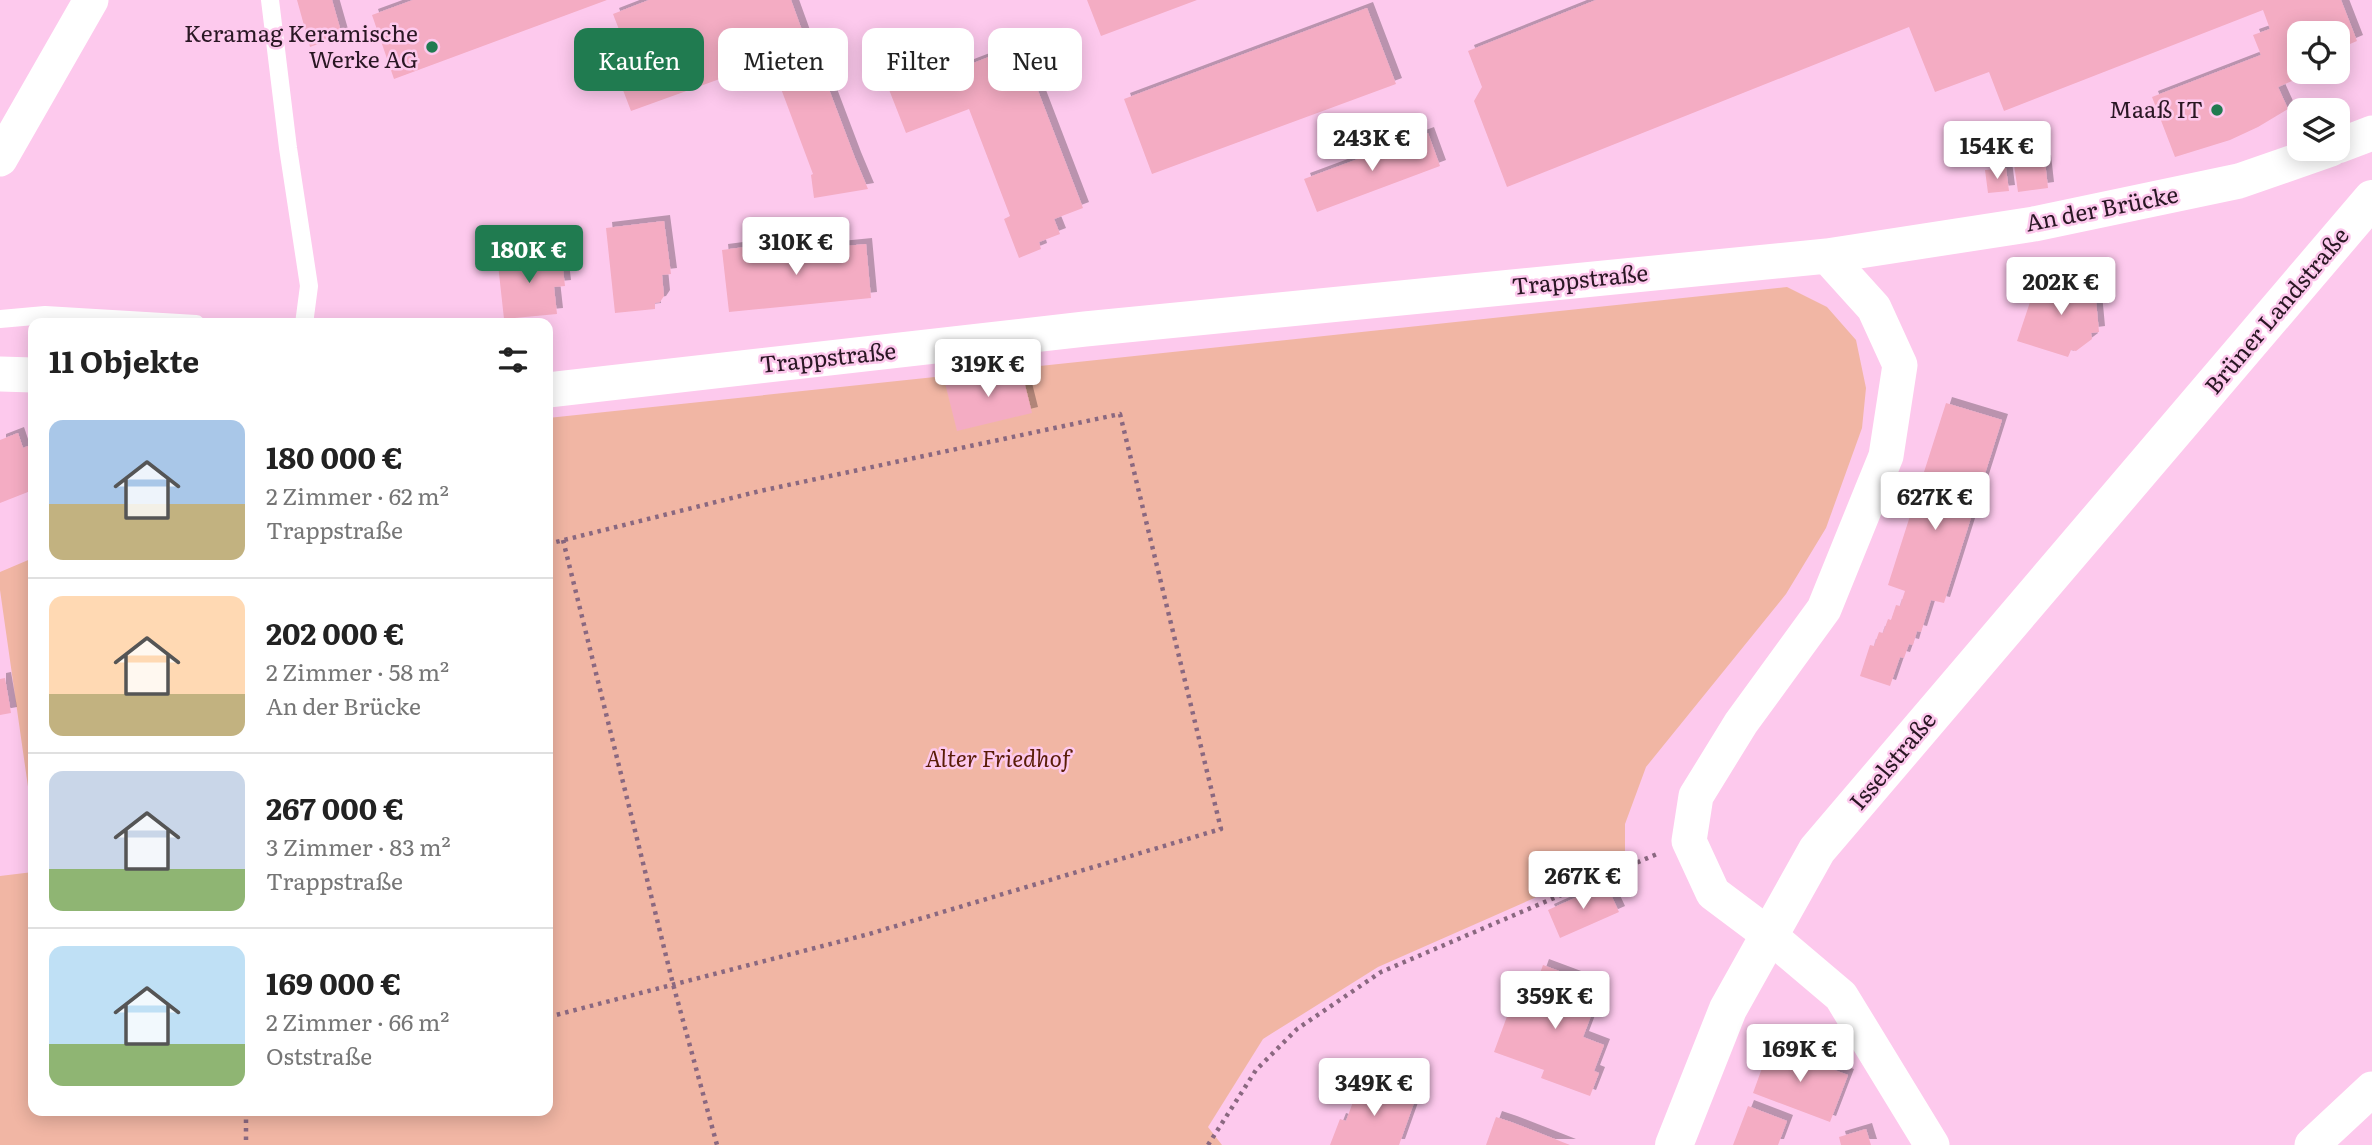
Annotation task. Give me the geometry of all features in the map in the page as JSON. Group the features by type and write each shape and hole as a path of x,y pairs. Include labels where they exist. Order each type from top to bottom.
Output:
{"main road":[{"name":"Brüner Landstraße","path":"2182,422 2372,199"},
{"name":"Isselstraße","path":"1674,1145 1728,1009 1817,850 2182,422"}],"street":[{"path":"0,159 91,0"},
{"path":"2350,141 2372,133"},
{"name":"An der Brücke","path":"1827,256 2034,223 2239,181 2296,161"},
{"path":"1827,256 1874,308 1900,365 1886,456 1824,609 1741,723 1696,796 1689,841 1713,893 1769,935 1842,996 1931,1145"},
{"name":"Trappstraße","path":"553,389 1085,329 1827,256"},
{"path":"0,374 28,375"},
{"path":"2312,1145 2372,1089"}],"lane":[{"path":"270,0 288,148 309,286 305,318"},
{"path":"0,319 45,315 95,318"}],"path":[{"path":"553,543 760,491 1120,414 1221,829 869,934 553,1016"},
{"path":"563,540 673,984 717,1145"},
{"path":"1208,1145 1256,1070 1297,1029 1381,972 1689,841"},
{"path":"246,1116 246,1145"}],"green space":[{"name":"Alter Friedhof","path":"1787,287 1827,307 1856,340 1866,388 1862,428 1826,528 1786,594 1646,767 1625,824 1625,858 1378,967 1263,1039 1208,1127 1222,1145 0,1145 0,876 28,873 28,1116 553,1116 553,417"},
{"path":"28,560 28,787 0,590 0,572"}],"building":[{"path":"297,0 332,0 342,35 310,47"},
{"name":"Keramag Keramische Werke AG","path":"413,0 607,0 394,79 372,15"},
{"path":"649,0 791,0 801,28 718,28 718,80 704,85 704,28 618,28 613,14"},
{"path":"1087,0 1197,0 1101,36"},
{"path":"1596,0 2341,0 2349,21 2287,21 2287,83 2278,87 2287,110 2230,140 2175,157 2152,97 2261,55 2253,35 2270,29 2263,10 2004,111 1989,72 1935,92 1909,27 1507,187 1474,101 1482,87 1468,51"},
{"path":"1367,8 1396,84 1152,174 1124,99"},
{"path":"2350,23 2357,41 2350,44"},
{"path":"988,57 988,91 1038,91 1083,208 1054,219 1060,234 1039,242 1041,249 1019,258 1004,219 1010,216 969,109 906,133 890,91 974,91 974,63"},
{"path":"623,91 686,91 631,111"},
{"path":"782,91 830,91 868,189 814,198 813,174"},
{"path":"1428,133 1440,166 1317,212 1304,179"},
{"path":"2045,161 2048,188 2018,192 2014,164"},
{"path":"2006,168 2009,191 1988,193 1985,170"},
{"path":"664,221 671,274 662,275 664,296 660,302 655,303 655,309 615,313 606,228"},
{"path":"866,244 871,298 729,312 722,250 745,247 746,256"},
{"path":"528,252 529,261 562,261 565,286 554,287 557,314 504,318 497,255"},
{"path":"2094,279 2099,332 2091,333 2092,339 2076,351 2071,350 2068,357 2017,341 2033,293 2043,285"},
{"path":"1021,369 1032,413 957,431 945,383"},
{"path":"1946,403 2002,420 1944,603 1931,600 1921,632 1917,631 1913,645 1909,644 1904,658 1900,657 1890,686 1860,676 1870,645 1874,646 1879,632 1883,633 1896,605 1900,606 1905,591 1888,585"},
{"path":"18,433 23,448 28,446 28,492 0,503 0,440"},
{"path":"5,678 11,713 0,715 0,679"},
{"path":"1606,884 1619,912 1560,938 1548,910"},
{"path":"1543,965 1602,987 1583,1037 1604,1045 1594,1071 1599,1073 1590,1096 1541,1078 1544,1070 1494,1052 1513,1000 1521,1003 1525,990 1533,993"},
{"path":"1770,1046 1848,1075 1830,1122 1753,1093"},
{"path":"1361,1080 1415,1100 1399,1145 1330,1145 1340,1119 1346,1121"},
{"path":"1748,1106 1787,1121 1778,1145 1733,1145"},
{"path":"1496,1117 1511,1122 1570,1145 1486,1145"},
{"path":"1866,1129 1871,1145 1841,1145 1839,1137"}],"place":[{"name":"Keramag Keramische Werke AG","path":"432,47"},
{"name":"Maaß IT","path":"2217,110"}]}
